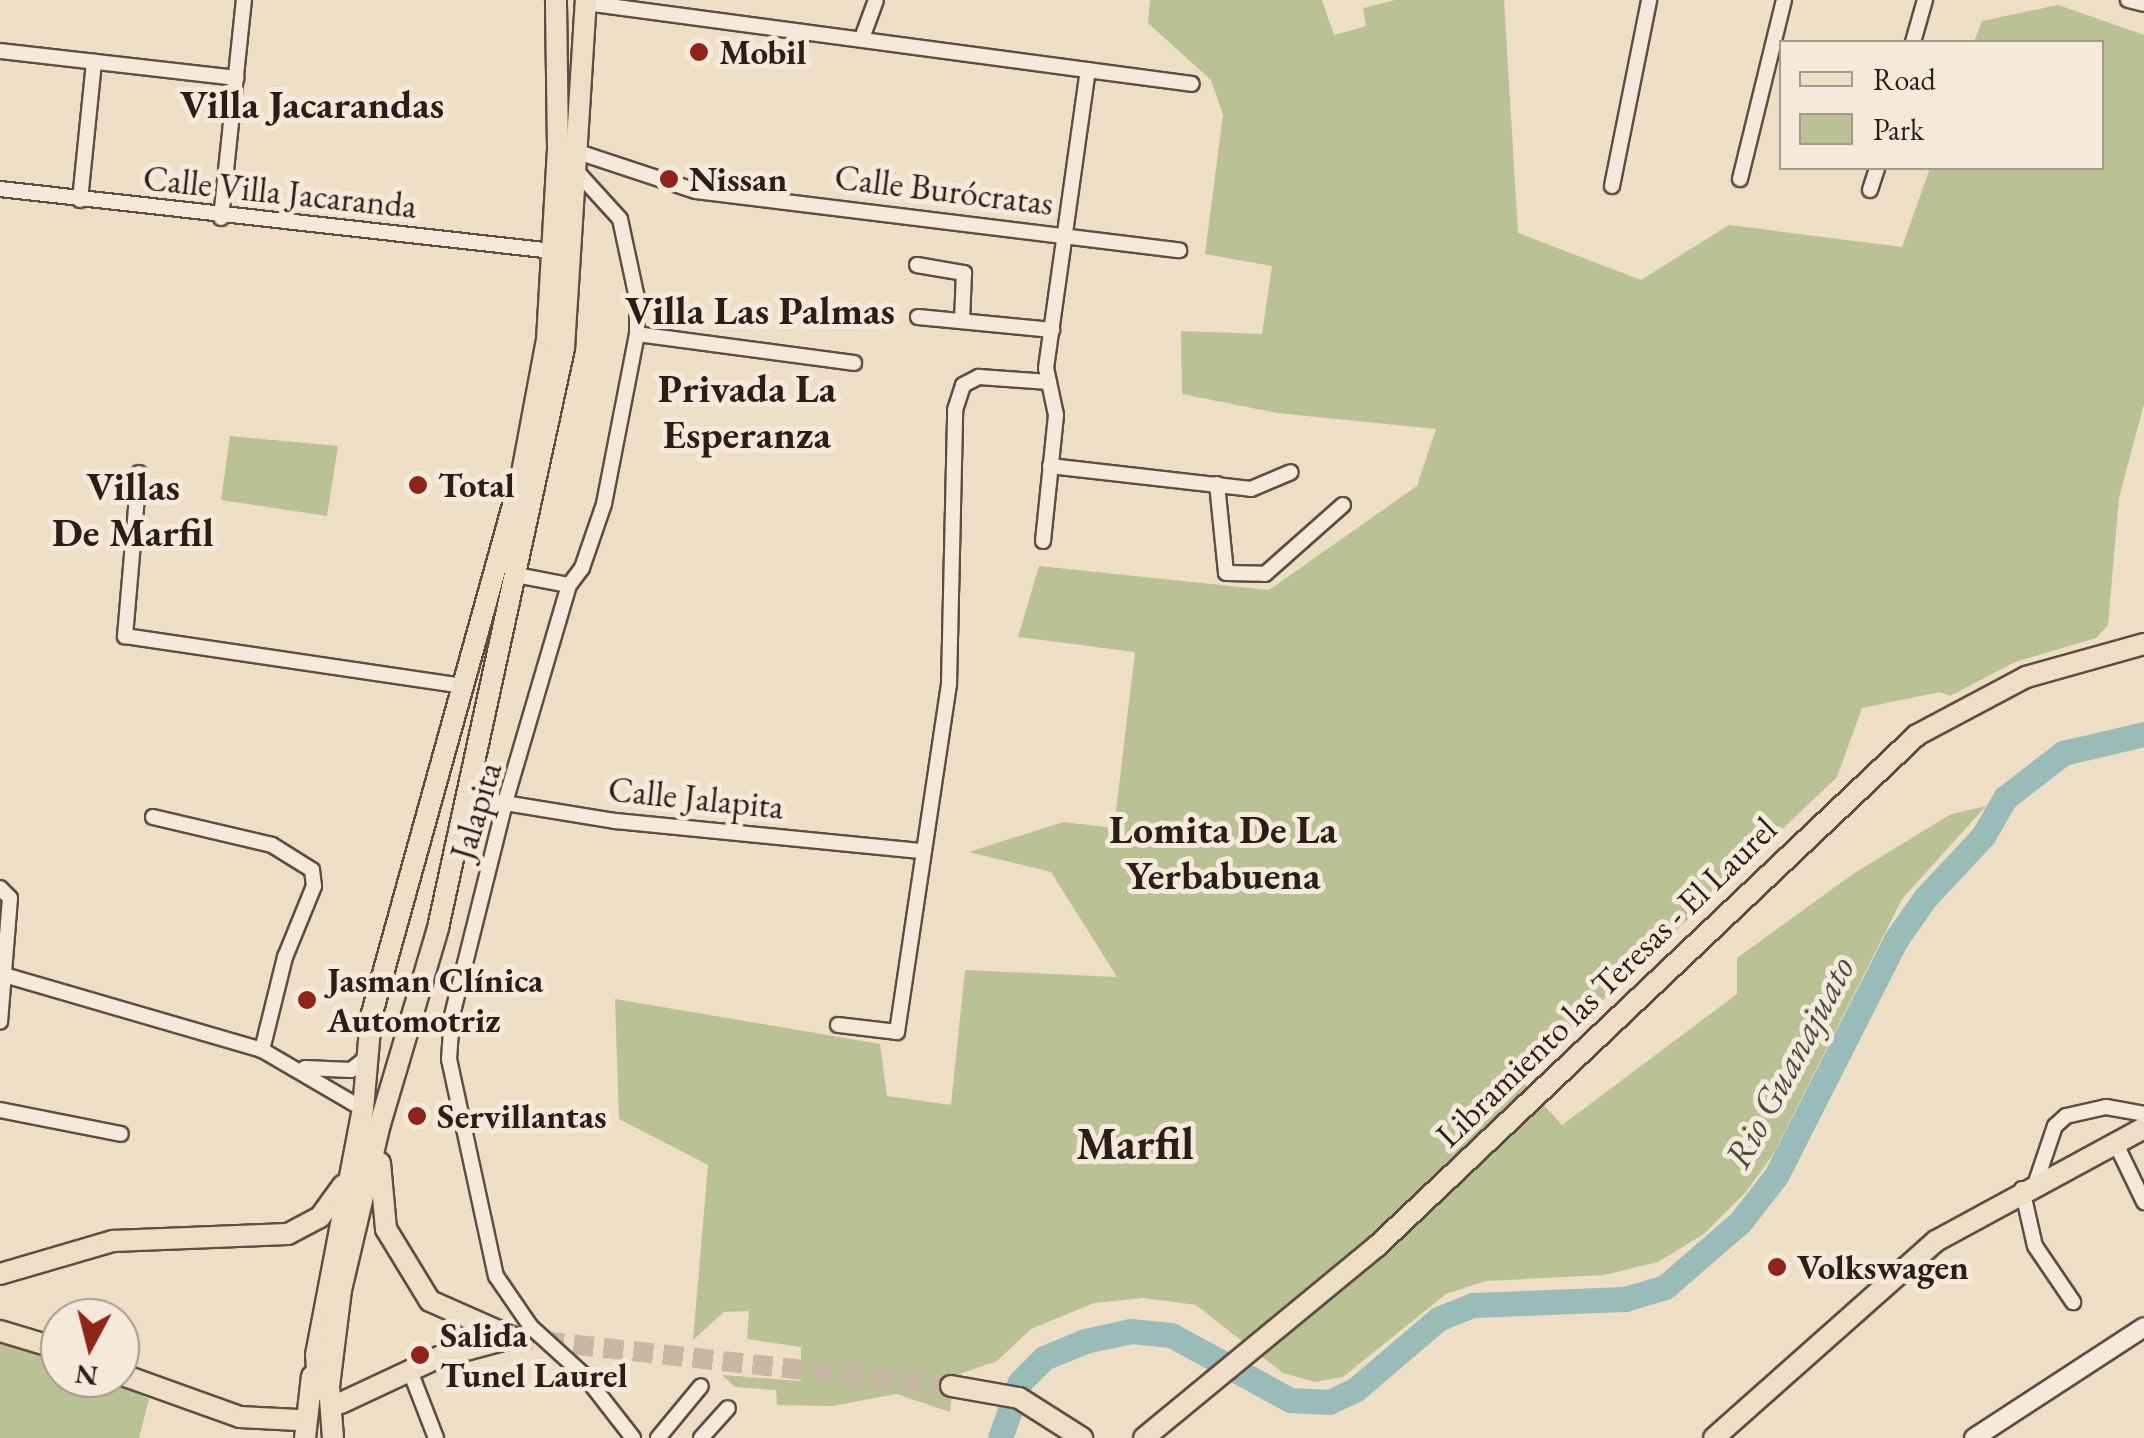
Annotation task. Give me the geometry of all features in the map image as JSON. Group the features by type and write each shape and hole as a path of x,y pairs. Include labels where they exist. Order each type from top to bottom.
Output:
{"main road":[{"path":"140,1381 240,1417 302,1429 363,1109 381,974 522,473 547,340 558,63 556,0"},
{"path":"558,63 581,1"},
{"path":"333,1438 334,1334 380,1124 434,945 564,348 580,175 581,1"},
{"name":"Libramiento las Teresas - El Laurel","path":"1146,1437 1281,1330 1376,1248 1916,735 2026,677 2144,644"},
{"path":"341,1404 467,1347 514,1338 430,1300 400,1257 379,1202 380,1124"},
{"path":"1714,1438 1936,1241 2029,1185 2144,1128"},
{"path":"0,1274 113,1241 288,1234 332,1205 356,1145"},
{"path":"0,1330 40,1343"},
{"path":"316,1355 320,1438"},
{"path":"951,1386 996,1391 1034,1408 1076,1436"}],"street":[{"path":"221,218 244,0"},
{"path":"862,38 876,0"},
{"path":"1612,186 1649,0"},
{"path":"1740,180 1784,0"},
{"path":"1914,40 1926,0"},
{"path":"2128,0 2144,4"},
{"path":"581,1 1192,84"},
{"path":"0,51 236,78"},
{"path":"80,200 94,62"},
{"path":"1043,541 1056,415 1048,375 1052,330 1088,70"},
{"name":"Calle Burócratas","path":"581,153 696,191 1179,250"},
{"path":"1870,190 1876,170"},
{"name":"Jalapita","path":"580,175 623,228 637,334 604,504 582,568 569,585 505,804 452,1016 449,1059 496,1276 531,1327 584,1375 634,1438"},
{"name":"Calle Villa Jacaranda","path":"0,190 221,218 553,251"},
{"path":"917,265 964,273 962,321"},
{"path":"918,317 1052,330"},
{"path":"637,334 854,363"},
{"path":"838,1025 897,1032 920,851 948,684 955,410 963,385 980,377 1048,375"},
{"path":"1050,466 1270,486 1292,472"},
{"path":"139,473 125,636 462,686"},
{"path":"1217,484 1226,573 1265,574 1343,504"},
{"path":"516,575 569,585"},
{"name":"Calle Jalapita","path":"468,796 616,822 920,851"},
{"path":"153,816 295,854 314,878 285,956 262,1050"},
{"path":"0,888 10,898 0,1022"},
{"path":"4,975 262,1050 363,1109"},
{"path":"294,1068 351,1070 369,1056"},
{"path":"2074,1302 2035,1246 2029,1185 2055,1126 2082,1110 2106,1107 2144,1114"},
{"path":"0,1110 121,1134"},
{"path":"2115,1142 2144,1202"},
{"path":"1974,1438 2144,1327"},
{"path":"410,1371 436,1438"},
{"path":"658,1438 701,1386"},
{"path":"701,1438 728,1408"}],"green space":[{"path":"1150,0 1322,0 1334,35 1366,26 1363,8 1395,0 1504,0 1518,233 1641,280 1729,225 1902,247 1929,170 2104,170 2104,40 1975,40 1982,21 2058,5 2144,35 2144,404 2119,498 2108,625 2096,638 2015,662 1950,696 1940,692 1862,708 1837,777 1520,1079 1562,1125 1737,994 1737,958 1853,874 1951,814 1986,806 1902,899 1774,1153 1746,1192 1704,1234 1658,1262 1604,1275 1486,1281 1446,1294 1343,1377 1315,1382 1283,1373 1196,1305 1144,1298 1094,1303 1031,1329 997,1361 954,1376 950,1412 896,1394 833,1406 777,1405 776,1390 735,1387 722,1375 801,1381 801,1347 747,1339 749,1311 724,1312 693,1340 708,1165 619,1119 615,999 880,1044 887,1096 951,1105 965,970 1117,977 1051,872 969,852 1063,822 1114,828 1135,652 1018,637 1039,566 1269,590 1417,486 1436,429 1277,413 1182,394 1181,331 1262,334 1272,266 1205,254 1223,115 1211,80 1148,23"},
{"path":"230,436 338,446 327,516 221,500"},
{"path":"0,1343 40,1352 40,1398 140,1398 140,1395 149,1399 139,1438 0,1438"}],"waterway":[{"name":"Rio Guanajuato","path":"1000,1438 1020,1382 1044,1358 1085,1341 1131,1331 1171,1335 1290,1400 1329,1402 1355,1390 1438,1319 1473,1305 1625,1299 1665,1287 1740,1222 1776,1176 1895,941 1925,898 1983,836 2005,798 2063,753 2144,734"}],"tunnel":[{"path":"514,1338 951,1386"}],"place":[{"name":"Mobil","path":"699,52"},
{"name":"Nissan","path":"669,179"},
{"name":"Total","path":"418,485"},
{"name":"Jasman Clínica Automotriz","path":"307,1000"},
{"name":"Servillantas","path":"417,1116"},
{"name":"Volkswagen","path":"1777,1267"},
{"name":"Salida Tunel Laurel","path":"420,1355"}],"district":[{"name":"Villa Jacarandas","path":"312,104"},
{"name":"Villa Las Palmas","path":"760,310"},
{"name":"Privada La Esperanza","path":"747,411"},
{"name":"Villas De Marfil","path":"133,509"},
{"name":"Lomita De La Yerbabuena","path":"1223,852"},
{"name":"Marfil","path":"1135,1144"}]}
